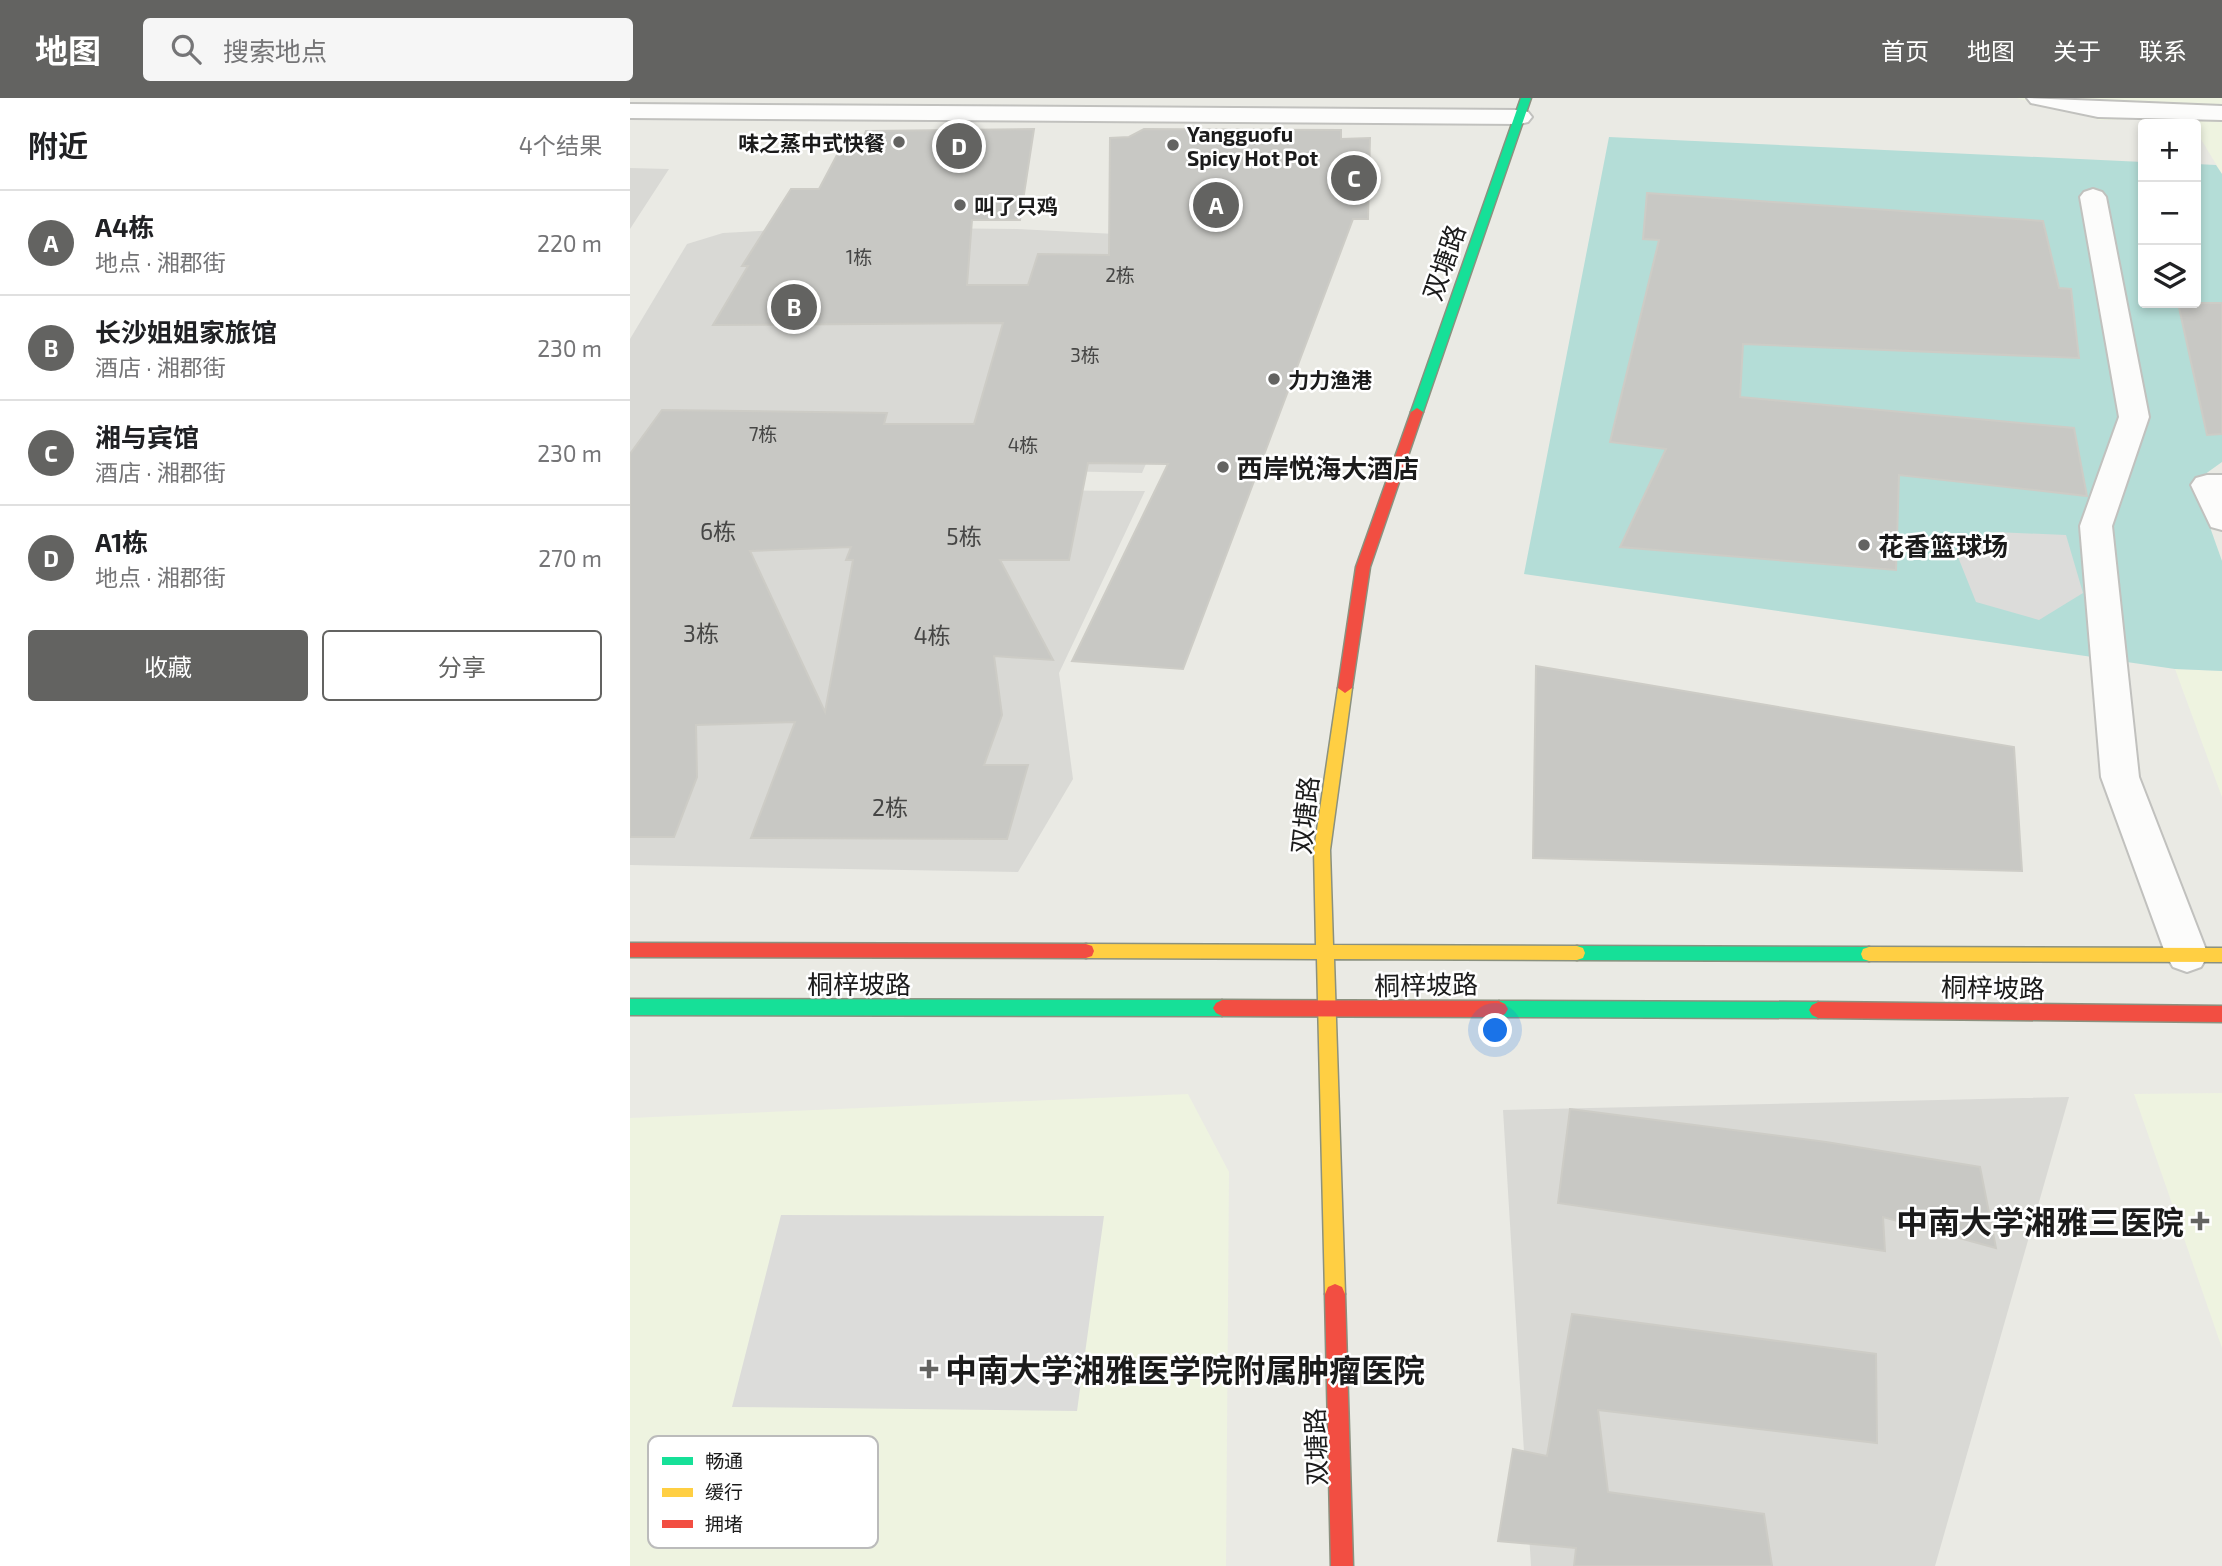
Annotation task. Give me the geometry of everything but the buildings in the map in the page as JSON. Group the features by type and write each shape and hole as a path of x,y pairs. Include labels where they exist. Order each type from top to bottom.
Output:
{"main road":[{"name":"双塘路","path":"1342,1566 1327,953 1322,850 1363,567 1523,107"},
{"name":"桐梓坡路","path":"630,950 2222,955"},
{"name":"桐梓坡路","path":"630,1007 1328,1010 1497,1008 2222,1014"}],"street":[{"path":"2039,98 2098,110 2222,113"},
{"path":"2213,98 2222,113"},
{"path":"630,111 1523,107"},
{"path":"2093,197 2134,417 2096,526 2120,777 2187,955"},
{"path":"2222,485 2207,485 2222,519"}],"shaded area":[{"path":"2016,98 2222,98 2222,174 2201,139 2201,119 2187,117 2100,120"},
{"path":"1609,137 2138,162 2138,308 2201,308 2201,164 2216,165 2222,174 2222,462 2194,482 2222,561 2222,671 2175,669 1524,574"},
{"path":"630,168 669,169 630,229"},
{"path":"828,227 1017,229 1174,237 1240,246 1142,473 630,461 630,339 687,244 723,233"},
{"path":"630,488 1145,491 1059,673 1073,779 1018,872 630,865"},
{"path":"1995,532 2066,535 2083,593 2039,620 1976,602 1958,557"},
{"path":"2175,669 2222,671 2222,797"},
{"name":"中南大学湘雅三医院","path":"2222,1093 2222,1348 2134,1094"},
{"name":"中南大学湘雅医学院附属肿瘤医院","path":"1188,1094 1229,1172 1226,1566 630,1566 630,1118"},
{"path":"2069,1097 1935,1566 1531,1566 1503,1110"},
{"path":"781,1215 1104,1216 1077,1411 732,1407"}],"traffic: fast":[{"path":"1417,412 1526,98"},
{"path":"1577,953 1869,954"},
{"path":"630,1007 1222,1008"},
{"path":"1499,1009 1818,1010"}],"traffic: slow":[{"path":"1335,1294 1322,850 1345,688"},
{"path":"1086,951 1577,953"},
{"path":"1869,954 2222,955"}],"traffic: jam":[{"path":"1345,688 1363,567 1417,412"},
{"path":"630,950 1086,951"},
{"path":"1222,1008 1499,1009"},
{"path":"1818,1010 2222,1014"},
{"path":"1335,1294 1342,1566"}],"place":[{"name":"味之蒸中式快餐","path":"899,142"},
{"name":"Yangguofu Spicy Hot Pot","path":"1173,145"},
{"name":"A1栋","path":"959,146"},
{"name":"湘与宾馆","path":"1354,178"},
{"name":"叫了只鸡","path":"960,205"},
{"name":"A4栋","path":"1216,205"},
{"name":"长沙姐姐家旅馆","path":"794,307"},
{"name":"力力渔港","path":"1274,379"},
{"name":"西岸悦海大酒店","path":"1223,467"},
{"name":"花香篮球场","path":"1864,545"},
{"name":"中南大学湘雅三医院","path":"2200,1221"},
{"name":"中南大学湘雅医学院附属肿瘤医院","path":"929,1369"}]}
